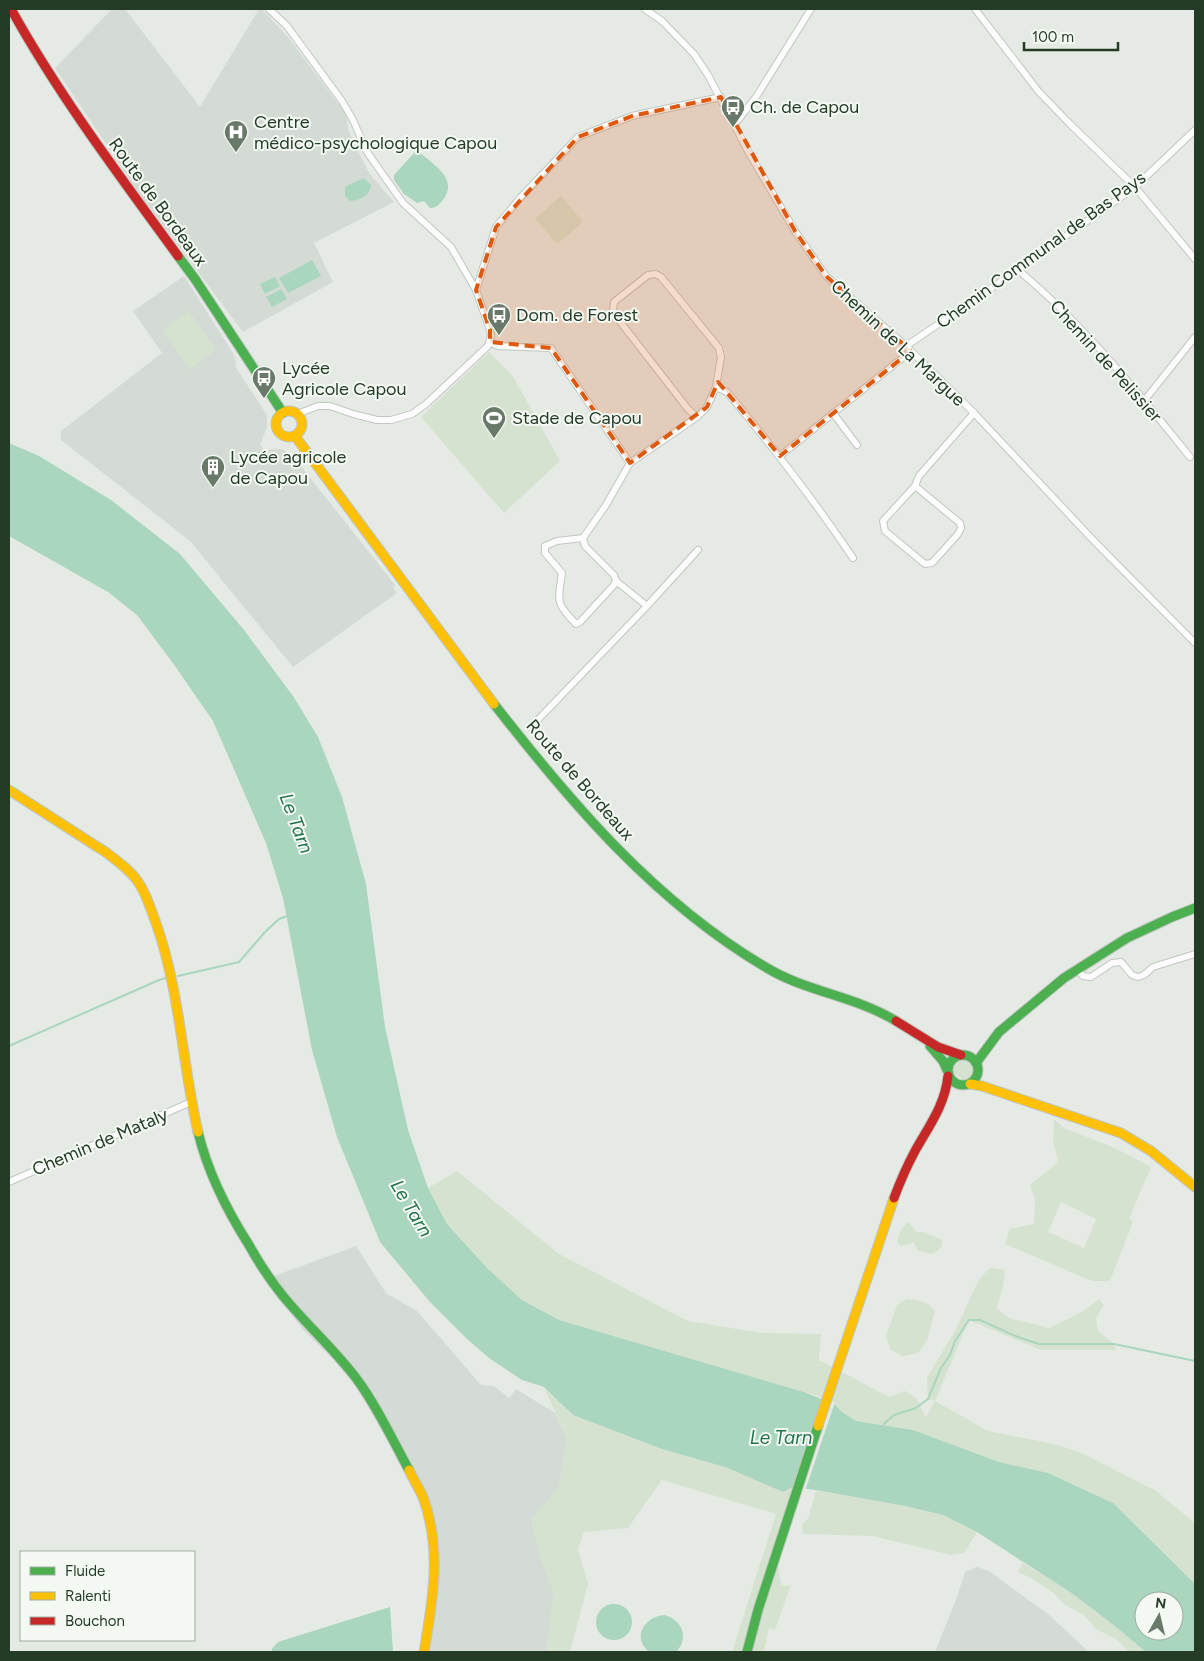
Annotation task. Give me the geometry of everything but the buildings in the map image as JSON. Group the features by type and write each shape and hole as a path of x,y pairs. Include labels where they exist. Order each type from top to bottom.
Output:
{"main road":[{"name":"Route de Bordeaux","path":"11,9 26,38 67,102 116,173 194,279 283,413"},
{"path":"290,411 298,414 302,421 302,426 295,436 286,437 279,433 277,421 283,413 290,411"},
{"name":"Route de Bordeaux","path":"295,436 520,738 599,829 651,881 690,915 773,972 795,982 866,1006 896,1022 928,1043 950,1053 962,1055"},
{"path":"9,790 120,863 139,883 149,902 160,932 172,979 192,1102 202,1149 214,1182 227,1210 251,1251 283,1296 344,1363 368,1394 422,1495 432,1524 436,1569 424,1652"},
{"path":"747,1652 758,1610 896,1192 917,1148 941,1106 948,1087 949,1064 952,1059 974,1052 991,1041 1039,997 1105,951 1151,926 1195,908"},
{"path":"941,1106 958,1090 976,1078 977,1064 991,1041"},
{"name":"Route de Bordeaux","path":"928,1043 941,1058 948,1073"},
{"path":"962,1055 972,1058 983,1076 999,1092"},
{"path":"948,1073 954,1083 968,1084 999,1092 1121,1133 1151,1151 1195,1188"}],"street":[{"path":"269,9 287,26 342,101 354,120 367,152 403,203 451,247 476,290 490,330 490,342 481,354 426,404 412,414 390,420 377,420 330,406 318,406 298,414"},
{"name":"Chemin de La Margue","path":"645,9 662,21 694,54 721,97 795,231 826,276 908,349 974,413 1087,534 1195,643"},
{"path":"735,124 756,97 811,9"},
{"path":"975,9 1039,92 1134,187 1195,259"},
{"path":"476,290 496,227 521,197 578,137 632,116 721,97"},
{"name":"Chemin Communal de Bas Pays","path":"780,456 908,349 1134,187 1195,130"},
{"name":"Chemin de Pelissier","path":"1018,270 1045,292 1072,321 1144,401 1190,457"},
{"path":"647,606 616,581 614,575 585,546 584,538 606,505 630,463 697,417 707,407 716,387 722,357 719,348 660,277 656,274 648,275 614,302 613,310 688,409 697,417"},
{"path":"1144,401 1195,337"},
{"path":"490,342 497,346 551,348 630,463"},
{"path":"716,387 727,392 780,456 853,558"},
{"path":"833,413 857,445"},
{"path":"915,486 960,523 961,528 958,534 932,563 925,564 885,531 883,521 915,486 919,476 974,413"},
{"path":"584,538 557,542 545,546 546,553 562,573 558,600 561,608 576,624 580,622 616,581"},
{"path":"531,727 698,550"},
{"path":"1077,969 1083,976 1091,977 1112,963 1120,962 1132,975 1138,977 1144,975 1153,967 1195,954"},
{"name":"Chemin de Mataly","path":"9,1182 192,1102"}],"highlighted area":[{"path":"721,97 795,231 826,276 911,351 780,456 718,382 707,407 630,463 551,348 490,342 490,330 476,290 496,227 578,137 632,116"}],"shaded area":[{"name":"Centre médico-psychologique Capou","path":"112,9 125,9 200,107 259,9 262,9 288,37 346,114 349,132 369,173 394,202 314,243 333,282 243,332 141,196 55,68"},
{"path":"561,196 583,222 557,244 535,219"},
{"path":"184,276 233,353 236,361 235,366 267,415 267,427 260,445 265,451 282,449 293,456 395,585 393,588 397,593 293,667 190,541 61,440 61,431 162,353 133,311"},
{"path":"189,311 216,350 190,369 162,330"},
{"name":"Stade de Capou","path":"489,352 513,376 560,461 504,513 421,417"},
{"path":"959,1059 968,1060 974,1067 972,1077 965,1081 952,1074 952,1065"},
{"path":"1054,1119 1064,1128 1115,1148 1151,1167 1129,1219 1133,1222 1110,1281 1092,1281 1005,1244 1010,1229 1034,1224 1035,1200 1030,1185 1058,1162 1053,1140","holes":["1061,1202 1096,1219 1084,1248 1048,1232"]},
{"path":"457,1171 559,1254 688,1321 762,1333 821,1334 819,1360 889,1397 905,1391 916,1398 926,1417 935,1401 988,1431 1058,1445 1084,1454 1156,1491 1195,1523 1195,1584 1113,1503 1048,1473 999,1462 913,1430 856,1421 834,1404 818,1396 559,1320 522,1300 487,1268 447,1224 428,1188"},
{"path":"906,1223 909,1223 917,1232 924,1232 942,1240 940,1248 932,1254 917,1250 914,1242 900,1246 897,1242 900,1232"},
{"path":"356,1246 386,1293 417,1311 481,1385 494,1386 509,1398 516,1389 555,1413 567,1439 559,1488 532,1519 540,1556 554,1592 547,1652 420,1652 432,1576 432,1546 424,1512 399,1461 356,1386 329,1355 303,1330 266,1279"},
{"path":"990,1268 1005,1270 997,1309 1009,1318 1049,1328 1082,1312 1099,1299 1104,1305 1096,1318 1098,1331 1114,1344 1116,1350 1041,1350 969,1320 935,1401 928,1399 927,1378 956,1329 979,1279"},
{"path":"907,1299 929,1305 935,1311 927,1341 918,1353 903,1356 891,1350 886,1336 897,1305"},
{"path":"544,1387 573,1415 662,1449 793,1487 778,1565 781,1585 791,1585 775,1630 769,1628 764,1652 732,1652 776,1514 662,1480 628,1528 584,1532 578,1549 588,1584 570,1652 547,1652 554,1592 540,1556 532,1518 559,1488 567,1439"},
{"path":"816,1490 943,1515 977,1532 964,1553 951,1555 872,1536 803,1534 802,1524 808,1519"},
{"path":"1023,1563 1073,1594 1146,1652 1129,1652 1116,1639 1096,1629 1084,1615 1065,1605 1055,1594 1031,1578 1018,1572"},
{"path":"977,1567 989,1571 1048,1614 1088,1652 935,1652 965,1572"}],"water":[{"path":"415,152 419,152 437,167 446,179 448,185 447,192 442,202 437,206 430,208 424,201 417,203 404,194 394,180 394,175"},
{"path":"364,178 371,185 369,192 357,200 350,201 345,196 345,187"},
{"path":"312,260 321,276 288,293 279,278"},
{"path":"275,277 280,286 265,294 260,284"},
{"path":"281,289 287,299 272,307 266,297"},
{"name":"Le Tarn","path":"9,443 39,456 111,500 180,554 244,630 293,696 318,737 342,797 366,884 385,1027 408,1130 428,1188 447,1224 487,1268 522,1300 559,1320 804,1392 834,1404 856,1421 913,1430 999,1462 1048,1473 1113,1503 1195,1584 1195,1652 1146,1652 1073,1594 977,1532 943,1515 816,1490 793,1487 783,1492 728,1468 662,1449 573,1415 544,1387 522,1380 489,1358 467,1339 430,1302 380,1242 337,1137 312,1050 283,898 266,843 213,721 137,615 108,592 9,536"},
{"path":"614,1604 626,1610 632,1622 626,1634 614,1640 602,1634 596,1622 602,1610"},
{"path":"390,1607 393,1652 272,1652 272,1649 278,1642"},
{"path":"665,1615 676,1621 682,1630 683,1636 680,1647 676,1652 649,1652 641,1640 643,1628 652,1619"}],"pier":[{"path":"823,1396 835,1402 805,1491 793,1489"}],"waterway":[{"path":"178,976 239,962 265,932 279,919 287,916"},
{"path":"9,1046 166,978"},
{"path":"884,1424 894,1415 916,1408 928,1399 955,1341 969,1320 980,1320 1039,1344 1114,1344 1195,1361"}],"traffic: fast":[{"path":"178,256 283,413"},
{"path":"494,704 585,814 652,882 688,913 727,942 782,976 864,1006 896,1021"},
{"path":"976,1063 999,1032 1064,978 1127,938 1195,908"},
{"path":"930,1046 943,1061 947,1070"},
{"path":"963,1055 974,1059 978,1070 974,1081 963,1085 952,1081 948,1070 952,1059 963,1055"},
{"path":"198,1132 207,1162 219,1190 261,1265 283,1296 339,1357 364,1389 378,1411 409,1470"},
{"path":"747,1652 758,1610 818,1426"}],"traffic: slow":[{"path":"289,411 298,415 302,424 298,433 289,437 280,433 276,424 280,415 289,411"},
{"path":"295,436 494,704"},
{"path":"9,790 107,853 137,880 142,889 156,923 170,974 198,1132"},
{"path":"970,1084 982,1086 1121,1133 1151,1151 1195,1187"},
{"path":"818,1426 894,1198"},
{"path":"409,1470 423,1497 429,1516 434,1555 433,1594 424,1652"}],"traffic: jam":[{"path":"11,9 49,73 112,165 178,256"},
{"path":"896,1021 938,1047 961,1055"},
{"path":"894,1198 912,1157 940,1106 948,1076"}],"place":[{"name":"Ch. de Capou","path":"733,128"},
{"name":"Centre médico-psychologique Capou","path":"236,153"},
{"name":"Dom. de Forest","path":"499,336"},
{"name":"Lycée Agricole Capou","path":"264,399"},
{"name":"Stade de Capou","path":"494,439"},
{"name":"Lycée agricole de Capou","path":"213,488"}]}
